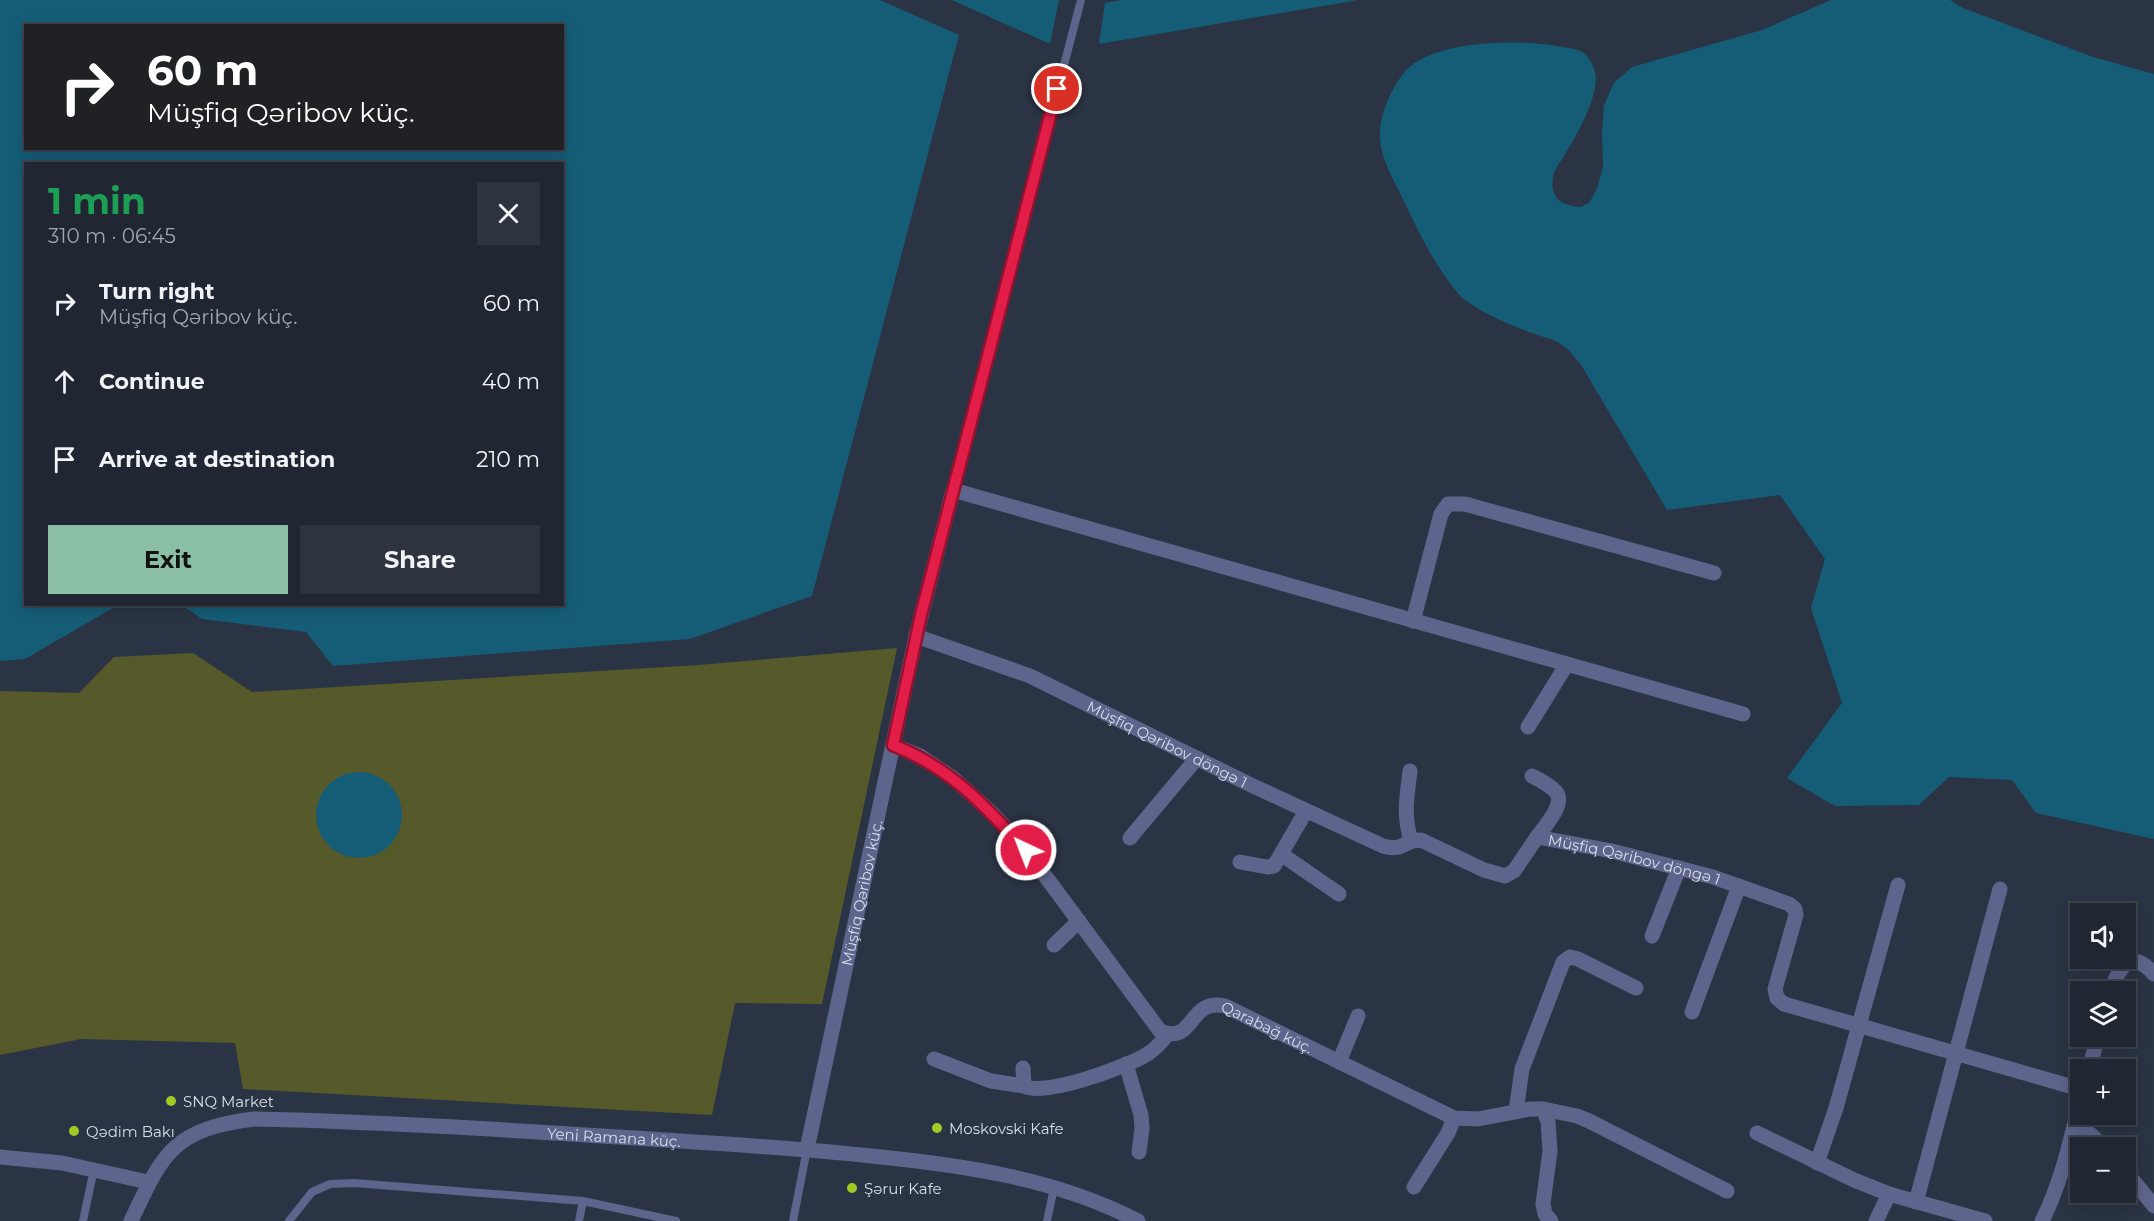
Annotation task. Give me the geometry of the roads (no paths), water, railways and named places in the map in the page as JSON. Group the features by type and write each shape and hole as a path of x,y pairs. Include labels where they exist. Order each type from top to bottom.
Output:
{"street":[{"path":"953,490 1743,714"},
{"name":"Müşfiq Qəribov küç.","path":"807,1149 916,636 953,490"},
{"path":"1413,621 1441,514 1448,504 1464,504 1714,573"},
{"name":"Müşfiq Qəribov döngə 1","path":"916,636 1030,676 1306,811 1383,846 1395,849 1411,840 1421,840 1484,870 1505,876 1514,871 1537,837 1612,851 1713,877 1789,904 1795,909 1796,915 1775,989 1777,998 1784,1004 2070,1086"},
{"path":"1528,727 1567,664"},
{"path":"893,745 920,756 953,778 993,814 1026,850 1153,1024 1160,1031 1168,1034"},
{"path":"1130,838 1197,758"},
{"path":"1410,771 1405,810 1411,840"},
{"path":"1532,776 1555,790 1559,796 1559,805 1537,837"},
{"path":"1240,862 1267,867 1274,866 1306,811"},
{"path":"1281,854 1339,894"},
{"path":"1652,936 1679,868"},
{"path":"1817,1163 1860,1027 1898,885"},
{"path":"1692,1012 1739,886"},
{"path":"1916,1202 2000,889"},
{"path":"1054,945 1079,921"},
{"path":"1516,1111 1522,1070 1563,962 1570,957 1578,958 1636,988"},
{"path":"2114,981 2116,973 2125,963 2136,961 2146,965 2154,974"},
{"name":"Qarabağ küç.","path":"934,1059 991,1081 1030,1089 1052,1086 1099,1076 1146,1056 1168,1034 1182,1031 1204,1006 1215,1004 1225,1006 1454,1118 1478,1119 1516,1111 1543,1109 1576,1116 1727,1191"},
{"path":"1339,1062 1358,1016"},
{"path":"1126,1064 1141,1115 1139,1152"},
{"path":"1023,1068 1024,1086"},
{"path":"1543,1109 1548,1122 1550,1151 1543,1204 1545,1214 1551,1221"},
{"path":"1414,1187 1448,1133 1454,1118"},
{"name":"Yeni Ramana küç.","path":"131,1221 148,1182 175,1146 201,1130 231,1121 254,1119 467,1127 807,1149 918,1161 970,1168 1054,1188 1084,1197 1138,1221"},
{"path":"2042,1221 2055,1196 2075,1125"},
{"path":"2074,1128 2088,1132 2093,1137"},
{"path":"1756,1133 1817,1163 1889,1194 1984,1221"},
{"path":"0,1158 33,1160 94,1169 148,1182"},
{"path":"2136,1184 2154,1206"},
{"path":"1876,1221 1889,1194"}],"lane":[{"path":"953,490 1081,0"},
{"path":"793,1221 807,1149"},
{"path":"82,1221 94,1169"},
{"path":"289,1221 312,1192 330,1184 354,1183 583,1201 676,1221"},
{"path":"1047,1221 1054,1188"},
{"path":"579,1221 583,1201"}],"water":[{"path":"0,0 880,0 959,35 812,596 690,639 333,666 306,632 202,619 183,606 564,606 564,162 24,162 24,606 116,606 25,659 0,661"},
{"path":"952,0 1059,0 1050,44"},
{"path":"1122,0 1358,0 1099,44 1105,3"},
{"path":"1831,0 1950,0 1963,8 2093,57 2154,74 2154,839 2036,813 2012,780 1949,777 1919,805 1835,806 1787,778 1842,703 1811,608 1825,559 1780,495 1667,510 1580,363 1569,350 1555,341 1493,317 1472,305 1456,291 1427,248 1386,163 1380,138 1382,119 1394,88 1412,65 1426,57 1463,46 1526,43 1573,49 1584,53 1589,59 1596,83 1582,124 1554,172 1553,187 1554,193 1561,201 1581,207 1589,203 1597,189 1603,167 1604,105 1614,83 1632,67 1762,30"},
{"path":"351,772 367,772 390,784 399,798 402,815 399,832 390,846 367,858 351,858 335,851 323,839 316,823 316,807 323,791 335,779"}],"place":[{"name":"SNQ Market","path":"171,1101"},
{"name":"Moskovski Kafe","path":"937,1128"},
{"name":"Qədim Bakı","path":"74,1131"},
{"name":"Şərur Kafe","path":"852,1188"}]}
